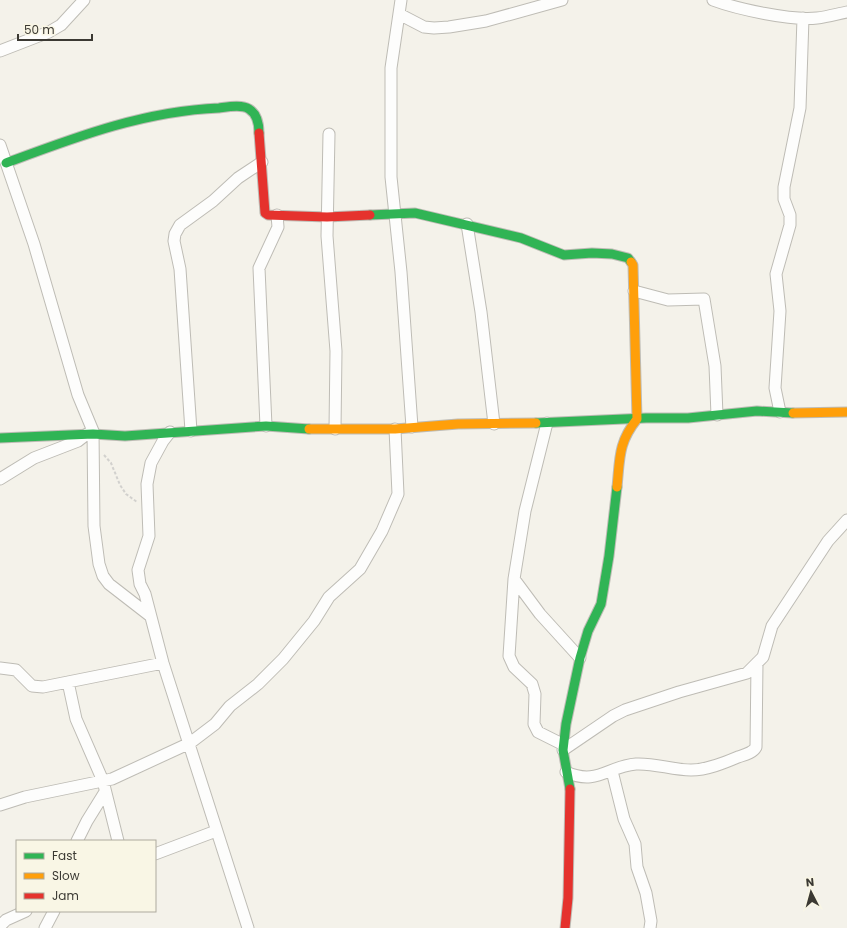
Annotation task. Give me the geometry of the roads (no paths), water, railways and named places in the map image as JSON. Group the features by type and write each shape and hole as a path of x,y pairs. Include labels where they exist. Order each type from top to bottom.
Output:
{"street":[{"path":"0,51 49,32 61,25 84,0"},
{"path":"401,0 391,68 391,177 401,272 412,427"},
{"path":"399,14 424,26 434,28 449,27 486,20 562,0"},
{"path":"713,0 760,13 803,18 816,18 847,12"},
{"path":"780,412 775,388 780,311 776,274 790,225 790,215 784,199 784,187 800,108 803,18"},
{"path":"6,163 103,128 148,115 188,110 242,107 252,110 257,119 262,162 264,209 265,213 268,215 327,217 415,213 520,238 564,255 592,253 612,254 628,258 633,265 637,419 629,429 622,443 610,549 601,604 588,631 580,658 566,724 563,747 566,772 571,793 568,898 565,928"},
{"path":"329,134 327,236 336,350 335,429"},
{"path":"0,145 34,244 91,436 94,526 103,576 109,584 149,615"},
{"path":"191,431 180,269 174,234 180,225 213,201 242,175 262,162"},
{"path":"266,426 259,268 278,227 277,215"},
{"path":"466,224 481,312 494,424"},
{"path":"634,291 668,300 704,299 715,366 717,415"},
{"path":"0,438 125,436 266,426 335,429 395,429 458,424 547,424 682,418 757,411 794,413 847,412"},
{"path":"547,424 525,511 514,579 509,656 514,667 532,684 534,694 534,724 538,732 563,747"},
{"path":"0,805 25,797 104,787 190,743 215,724 230,706 258,684 284,659 314,621 329,597 360,569 382,532 398,494 395,429"},
{"path":"170,432 163,441 151,463 147,484 149,536 138,564 138,570 163,663 190,743 216,831 248,928"},
{"path":"0,479 34,458 91,436"},
{"path":"563,747 613,716 679,692 747,673 763,657 772,626 828,541 847,520"},
{"path":"514,579 540,614 580,658"},
{"path":"0,668 16,670 32,686 43,687 163,663"},
{"path":"566,772 578,777 589,778 635,764 692,770 721,764 755,749 757,663"},
{"path":"68,682 76,719 104,787 118,840"},
{"path":"612,771 624,819 635,844 637,868 646,893 651,921 650,928"},
{"path":"77,840 104,787"},
{"path":"156,854 216,831"},
{"path":"0,926 6,920 24,912"},
{"path":"45,928 53,912"}]}
